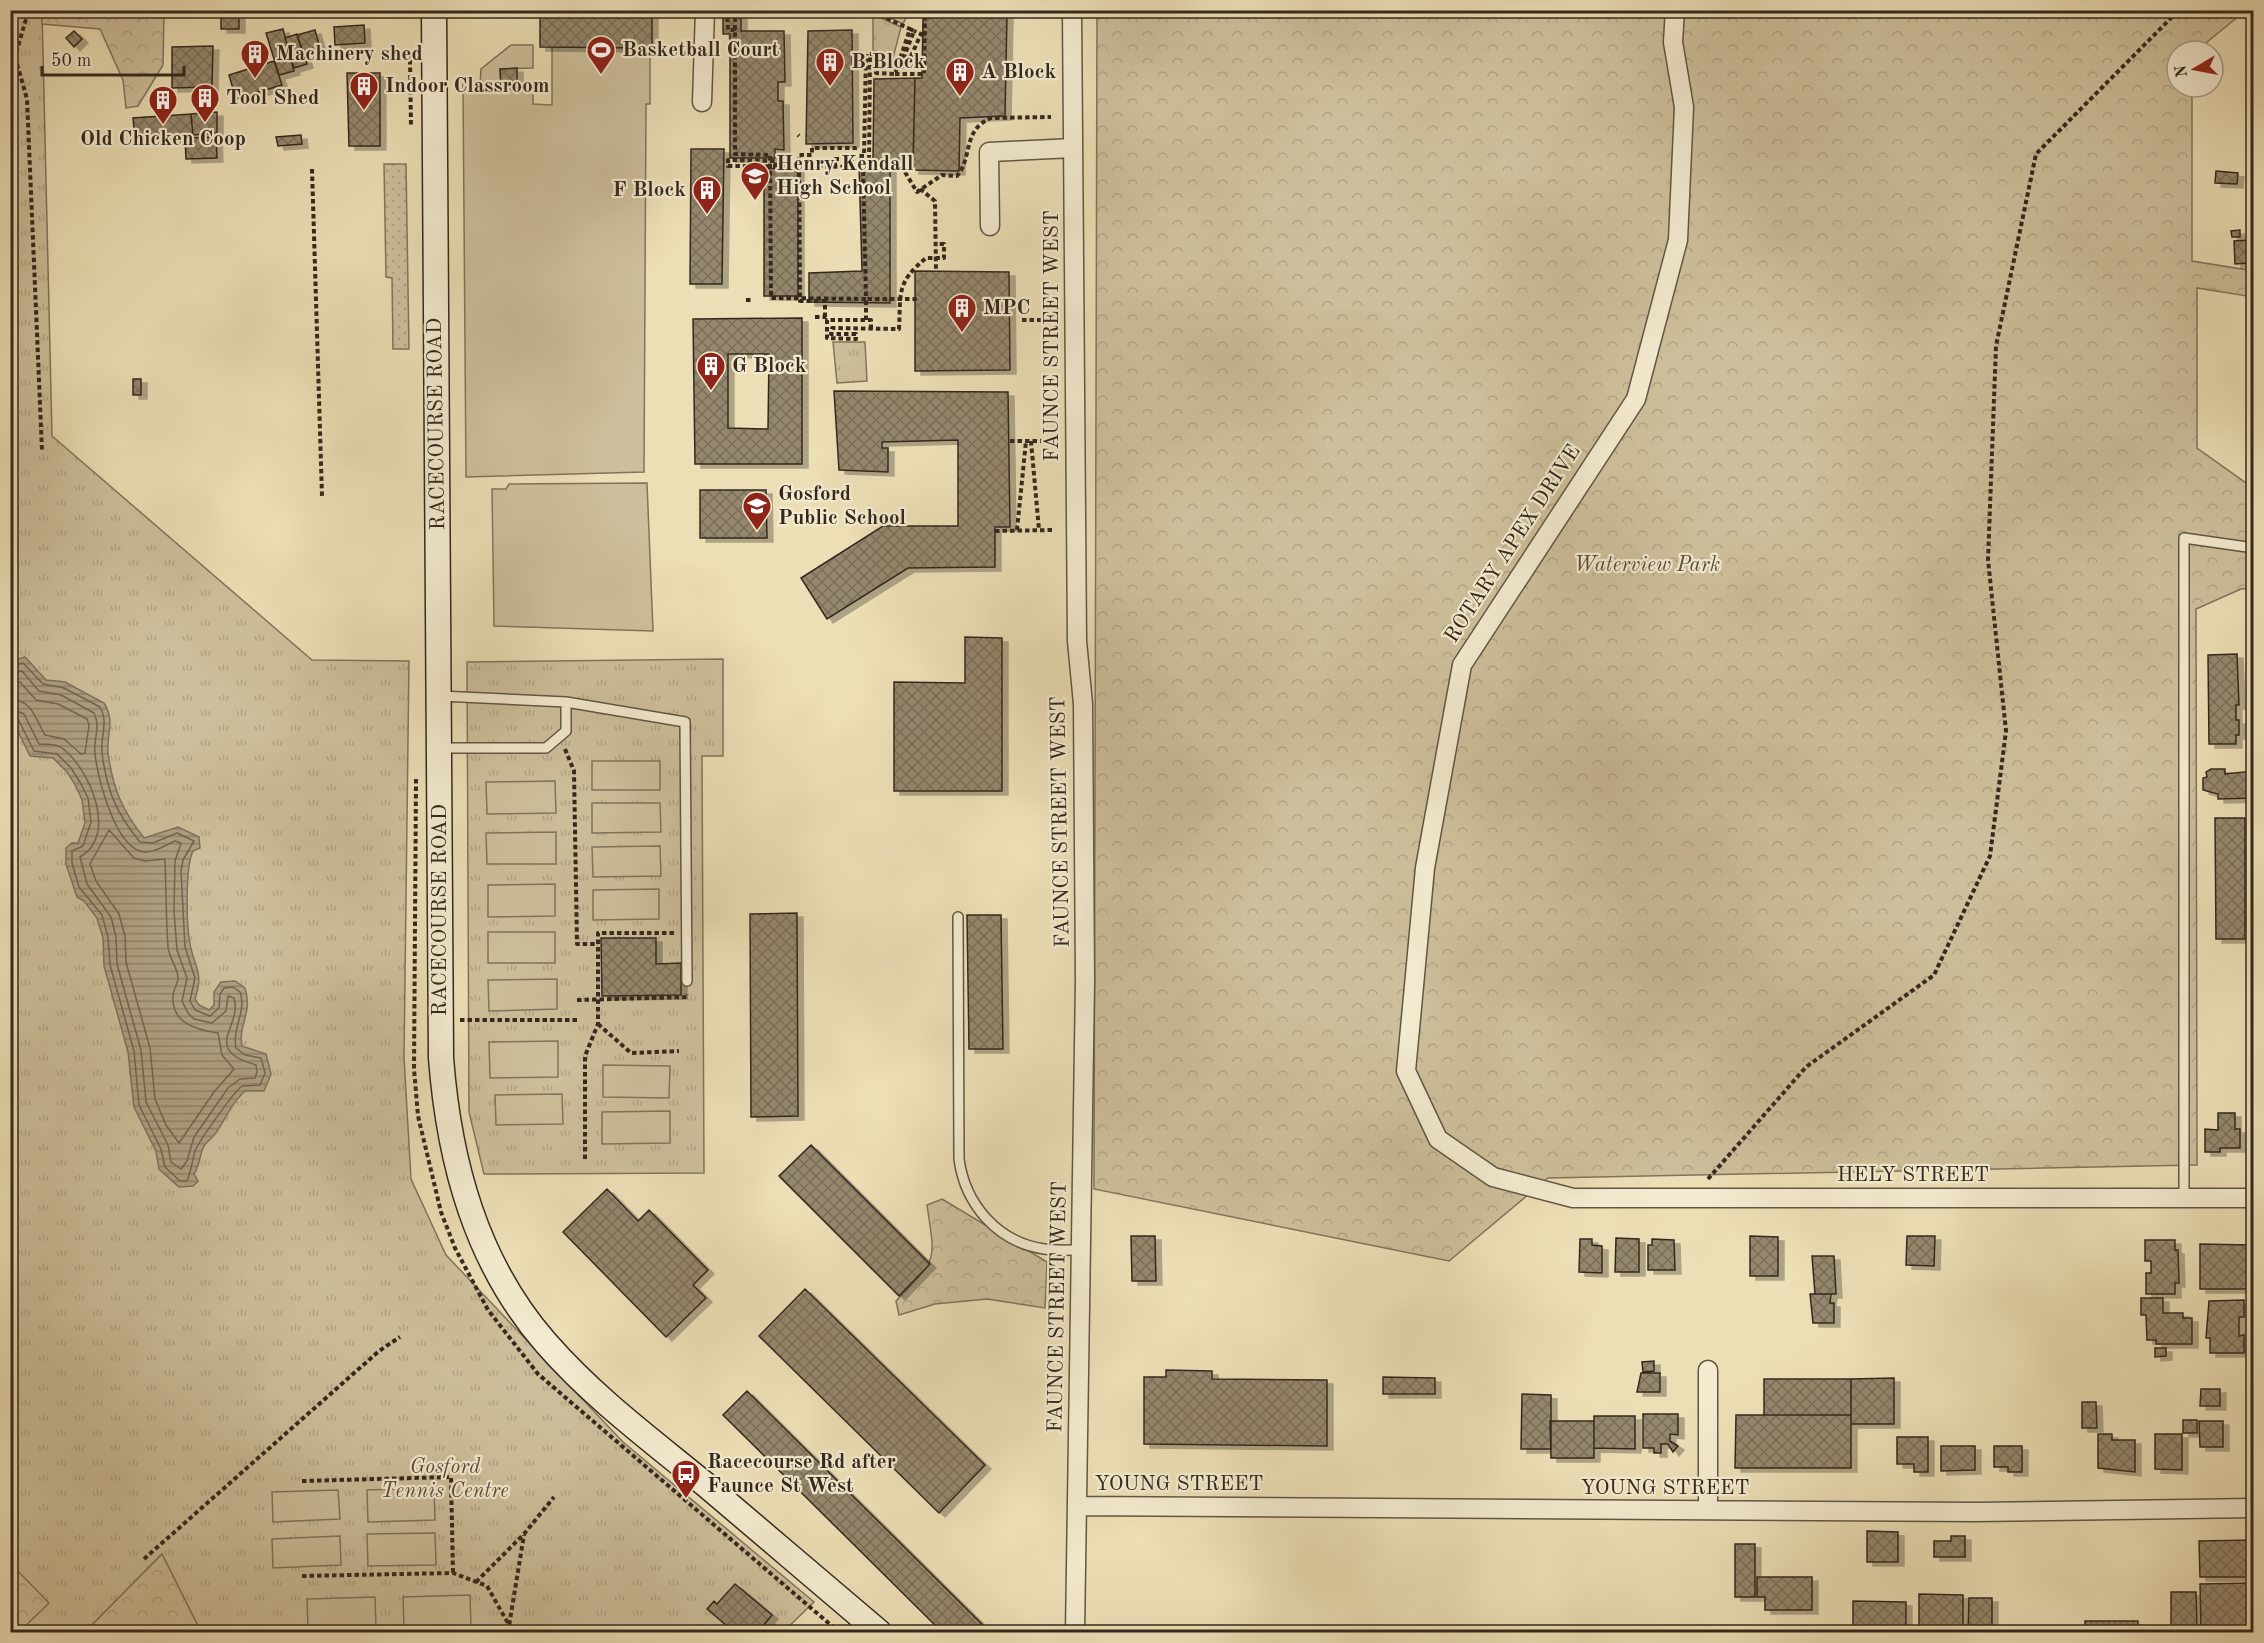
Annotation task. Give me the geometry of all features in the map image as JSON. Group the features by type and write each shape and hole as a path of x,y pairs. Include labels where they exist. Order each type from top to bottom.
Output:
{"main road":[{"name":"RACECOURSE ROAD","path":"434,10 441,1019 444,1101 466,1199 490,1261 524,1316 546,1343 594,1391 879,1632"}],"street":[{"path":"702,102 705,10"},
{"name":"FAUNCE STREET WEST","path":"1072,10 1077,641 1083,704 1085,981 1075,1632"},
{"name":"ROTARY APEX DRIVE","path":"1573,1198 1493,1177 1438,1139 1406,1071 1425,868 1462,664 1636,399 1678,240 1684,107 1673,42 1675,10"},
{"path":"990,226 989,152 1073,148"},
{"name":"HELY STREET","path":"1573,1198 2253,1198"},
{"path":"1708,1370 1708,1510"},
{"name":"YOUNG STREET","path":"1077,1506 1987,1512 2253,1508"}],"lane":[{"path":"2184,1198 2184,538 2253,548"},
{"path":"438,696 566,702 686,722 687,981"},
{"path":"439,748 546,748 566,731 566,702"},
{"path":"958,917 959,1159 965,1190 984,1218 1011,1237 1044,1250 1081,1250"}],"path":[{"path":"10,74 26,19 26,10"},
{"path":"728,10 728,30 734,30 734,156 766,156 766,160"},
{"path":"735,10 735,154 770,155 771,298 916,299"},
{"path":"1692,1198 1806,1067 1934,975 1990,856 2006,731 1988,560 1996,346 2036,154 2179,10"},
{"path":"873,12 921,34 907,65 900,67 912,30"},
{"path":"835,167 835,159 855,159 855,156 864,156 866,54 875,54 876,74 924,74 924,12"},
{"path":"895,74 912,30"},
{"path":"869,167 870,54"},
{"path":"15,57 27,99 42,451"},
{"path":"957,176 966,166 967,145 982,122 991,118 1051,117"},
{"path":"855,156 855,148 812,148 812,155 799,155 800,301 825,301 827,338 856,339 856,334 831,334 831,328 899,329 902,283 910,272 926,258 944,258 944,244 936,244"},
{"path":"775,167 776,161 728,160 728,166 775,167 902,167 917,192 942,175 964,178"},
{"path":"863,167 866,320"},
{"path":"312,169 322,496"},
{"path":"920,189 935,201 936,272"},
{"path":"815,316 826,319 871,320 871,328"},
{"path":"1022,320 1052,321"},
{"path":"1010,441 1053,441"},
{"path":"1017,530 1029,441"},
{"path":"1029,441 1039,530"},
{"path":"995,531 1054,530"},
{"path":"558,738 574,771 577,944 598,944"},
{"path":"416,785 415,1081 418,1116 441,1212 455,1248 488,1310 538,1374 839,1632"},
{"path":"585,1159 585,1056 598,1024 598,933 687,933"},
{"path":"577,1000 687,997 687,981"},
{"path":"441,1019 580,1020"},
{"path":"598,1024 631,1053 679,1051"},
{"path":"144,1559 371,1359 400,1337"},
{"path":"302,1481 451,1477 453,1573"},
{"path":"476,1582 524,1534 554,1497"},
{"path":"508,1632 524,1534"},
{"path":"302,1576 453,1573 488,1586 513,1632"}],"green space":[{"name":"Gosford Tennis Centre","path":"42,10 52,436 312,660 409,661 404,1058 411,1179 446,1255 623,1442 814,1602 783,1632 201,1632 162,1554 85,1632 11,1632 10,11"},
{"path":"42,11 164,11 163,65 138,106 126,108 123,80 100,29 42,24"},
{"path":"875,11 909,11 903,24"},
{"name":"Waterview Park","path":"1097,11 2245,11 2211,39 2165,39 2165,99 2192,99 2192,261 2254,271 2253,297 2197,288 2197,448 2253,488 2254,588 2241,589 2196,609 2197,1165 1548,1178 1449,1261 1094,1189"},
{"path":"873,14 901,27 893,58 873,50"},
{"path":"511,45 533,45 533,68 500,69 501,86 514,86 515,89 522,89 522,85 533,85 533,104 552,105 552,47 650,48 650,104 646,104 644,472 466,477 463,84 480,84 481,69"},
{"path":"384,164 406,164 409,349 393,349 392,278 386,277"},
{"path":"833,342 865,342 867,381 837,383"},
{"path":"647,483 653,631 494,626 492,489 506,489 509,484"},
{"path":"723,659 723,756 702,756 704,1173 484,1174 469,1112 467,662"},
{"path":"592,761 660,761 660,790 592,790"},
{"path":"555,781 556,813 487,814 486,782"},
{"path":"592,803 660,803 661,832 592,833"},
{"path":"556,832 556,864 487,864 486,833"},
{"path":"660,846 661,876 593,877 592,847"},
{"path":"555,884 555,916 488,917 488,885"},
{"path":"659,889 659,919 593,920 593,890"},
{"path":"488,932 555,932 555,963 488,963"},
{"path":"557,979 557,1009 489,1011 488,980"},
{"path":"558,1041 558,1077 490,1078 489,1042"},
{"path":"603,1065 670,1066 669,1098 603,1097"},
{"path":"562,1094 563,1124 496,1125 495,1095"},
{"path":"670,1111 670,1143 602,1144 602,1112"},
{"path":"942,1199 1047,1262 1045,1308 987,1299 935,1304 899,1315 896,1301 919,1276 930,1259 932,1239 927,1205"},
{"path":"434,1488 435,1520 368,1522 367,1490"},
{"path":"338,1490 340,1519 273,1522 272,1492"},
{"path":"435,1533 436,1565 368,1566 367,1534"},
{"path":"340,1536 341,1565 273,1568 272,1539"},
{"path":"162,1554 201,1632 85,1632"},
{"path":"11,1564 49,1603 19,1632 11,1632"},
{"path":"470,1595 471,1626 404,1628 403,1597"},
{"path":"375,1597 376,1627 308,1629 307,1599"}],"water":[{"path":"25,657 46,680 65,682 104,703 110,722 108,753 113,778 124,808 144,838 178,827 199,837 200,848 193,851 190,859 187,899 189,940 199,978 195,999 199,1005 209,1010 214,1005 214,992 221,982 235,981 245,988 247,1012 242,1031 242,1046 266,1054 271,1074 264,1091 245,1091 240,1096 215,1134 204,1146 194,1174 198,1181 193,1186 179,1187 159,1169 156,1151 134,1107 128,1052 104,966 103,938 97,918 84,901 77,897 66,864 66,848 72,843 78,843 85,823 82,800 67,772 53,758 30,756 11,717 13,695 11,661"}],"building":[{"path":"540,10 652,10 652,48 540,47"},
{"path":"723,10 741,10 741,31 784,31 785,82 778,82 778,101 783,101 784,150 775,149 775,158 730,158 730,34 723,34"},
{"path":"221,12 239,12 239,29 221,29"},
{"name":"A Block","path":"1007,15 1005,116 960,118 959,171 913,170 915,78 922,78 923,18"},
{"path":"364,25 365,43 335,45 334,27"},
{"path":"283,29 294,71 279,75 266,33"},
{"path":"315,30 321,52 304,57 297,35"},
{"name":"B Block","path":"852,30 853,143 806,144 808,31"},
{"path":"74,31 82,39 74,47 66,38"},
{"path":"297,34 307,64 294,68 285,38"},
{"path":"213,46 212,87 172,88 172,47"},
{"name":"Machinery shed","path":"274,61 282,85 236,99 229,75"},
{"path":"517,68 517,86 501,86 500,69"},
{"name":"Indoor Classroom","path":"347,73 380,73 380,146 349,146"},
{"path":"915,78 913,162 873,161 874,79"},
{"name":"Tool Shed","path":"217,112 217,133 193,135 191,114"},
{"name":"Old Chicken Coop","path":"191,114 193,135 135,139 133,118"},
{"path":"301,135 302,144 278,146 276,137"},
{"path":"216,137 217,158 186,159 185,138"},
{"name":"F Block","path":"691,149 724,149 722,284 690,284"},
{"path":"890,164 890,303 809,302 809,273 862,271 859,165"},
{"path":"798,168 798,296 764,296 764,183 746,183 746,169"},
{"path":"2216,171 2238,173 2237,184 2215,183"},
{"path":"2240,230 2240,237 2232,237 2231,231"},
{"path":"2249,233 2254,233 2254,265 2250,265"},
{"path":"2250,240 2250,263 2235,264 2234,241"},
{"name":"MPC","path":"915,271 1009,272 1010,370 915,371"},
{"name":"G Block","path":"802,318 802,464 695,464 693,319","holes":["728,354 769,354 768,429 728,428"]},
{"path":"133,379 141,379 141,395 133,395"},
{"path":"834,391 1008,392 1010,527 995,527 995,567 908,568 827,619 801,578 883,526 958,526 958,440 882,442 882,448 888,448 888,472 839,470"},
{"path":"700,490 766,490 767,538 700,538"},
{"path":"965,637 1002,638 1002,791 894,791 894,682 965,683"},
{"path":"2237,654 2239,705 2236,705 2236,720 2239,720 2239,735 2236,735 2236,744 2209,744 2208,655"},
{"path":"2211,769 2225,769 2225,774 2254,771 2254,798 2218,799 2218,794 2203,790 2203,778 2207,777 2206,772"},
{"path":"2215,818 2245,818 2245,939 2216,939"},
{"path":"797,913 798,1116 751,1117 750,914"},
{"path":"967,915 1001,915 1003,1049 969,1049"},
{"path":"601,938 656,938 656,964 681,963 681,995 602,996"},
{"path":"2218,1113 2235,1113 2235,1129 2240,1129 2240,1148 2220,1148 2220,1152 2205,1152 2205,1129 2218,1130"},
{"path":"811,1145 930,1264 899,1296 779,1176"},
{"path":"607,1189 638,1221 649,1210 708,1270 693,1285 706,1298 666,1337 563,1232"},
{"path":"1131,1236 1155,1236 1156,1281 1132,1281"},
{"path":"1750,1236 1778,1237 1778,1276 1750,1276"},
{"path":"1907,1236 1935,1236 1934,1266 1906,1265"},
{"path":"1616,1238 1639,1239 1639,1272 1615,1272"},
{"path":"1580,1239 1592,1239 1592,1245 1602,1246 1602,1273 1579,1272"},
{"path":"1652,1239 1674,1240 1675,1270 1648,1270 1648,1245 1652,1245"},
{"path":"2145,1240 2175,1240 2175,1250 2178,1250 2179,1283 2175,1283 2175,1294 2146,1294 2146,1273 2151,1273 2151,1261 2145,1261"},
{"path":"2200,1244 2251,1245 2251,1289 2200,1289"},
{"path":"1812,1256 1834,1256 1836,1294 1815,1294"},
{"path":"805,1289 985,1465 939,1513 759,1336"},
{"path":"1810,1294 1831,1294 1830,1303 1834,1303 1834,1323 1813,1323"},
{"path":"2141,1298 2163,1298 2163,1313 2183,1313 2183,1318 2192,1318 2192,1344 2156,1344 2156,1340 2147,1340 2146,1315 2141,1315"},
{"path":"2244,1300 2244,1317 2239,1317 2239,1336 2244,1335 2244,1353 2210,1353 2210,1338 2206,1338 2209,1301"},
{"path":"2155,1348 2166,1348 2166,1356 2155,1357"},
{"path":"1654,1361 1654,1371 1643,1372 1642,1362"},
{"path":"1166,1370 1212,1371 1212,1379 1327,1380 1327,1446 1144,1444 1144,1377 1166,1377"},
{"path":"1641,1373 1660,1373 1660,1392 1637,1392"},
{"path":"1383,1377 1435,1378 1435,1394 1383,1394"},
{"path":"1894,1378 1894,1424 1851,1424 1851,1379"},
{"path":"1764,1379 1851,1379 1851,1415 1764,1415"},
{"path":"2201,1389 2220,1389 2220,1406 2200,1406"},
{"path":"747,1391 990,1632 942,1632 723,1415"},
{"path":"1522,1394 1551,1395 1551,1449 1521,1449"},
{"path":"2082,1402 2096,1402 2097,1428 2082,1428"},
{"path":"1643,1414 1678,1414 1678,1435 1670,1434 1670,1441 1678,1446 1673,1452 1668,1444 1661,1444 1661,1453 1654,1453 1654,1448 1643,1448"},
{"path":"1736,1415 1851,1415 1851,1468 1735,1468"},
{"path":"1594,1416 1635,1416 1635,1449 1594,1448"},
{"path":"2183,1420 2197,1420 2197,1433 2183,1433"},
{"path":"1550,1421 1594,1421 1594,1458 1551,1458"},
{"path":"2199,1421 2223,1421 2223,1447 2200,1447"},
{"path":"2098,1434 2112,1434 2112,1440 2135,1440 2135,1472 2098,1468"},
{"path":"2155,1434 2182,1434 2182,1470 2155,1469"},
{"path":"1897,1437 1928,1437 1928,1472 1914,1472 1914,1464 1897,1464"},
{"path":"1941,1446 1975,1446 1975,1470 1941,1471"},
{"path":"1994,1446 2022,1446 2022,1472 2008,1472 2008,1467 1994,1467"},
{"path":"1867,1531 1898,1532 1898,1562 1867,1562"},
{"path":"1951,1536 1965,1536 1965,1557 1934,1557 1934,1541 1951,1541"},
{"path":"2254,1540 2254,1577 2200,1577 2199,1541"},
{"path":"1735,1544 1755,1544 1755,1597 1735,1597"},
{"path":"1757,1577 1812,1577 1812,1610 1765,1610 1765,1597 1757,1597"},
{"path":"2254,1583 2254,1628 2201,1628 2200,1584"},
{"path":"735,1584 772,1615 758,1632 734,1632 707,1609 714,1601 717,1604"},
{"path":"2171,1592 2196,1592 2197,1627 2171,1627"},
{"path":"1919,1594 1963,1595 1963,1632 1919,1632"},
{"path":"1969,1598 1992,1598 1992,1632 1968,1632"},
{"path":"1853,1601 1906,1602 1906,1632 1853,1632"},
{"path":"2085,1621 2138,1621 2138,1632 2085,1632"}],"place":[{"name":"Basketball Court","path":"601,76"},
{"name":"Machinery shed","path":"255,80"},
{"name":"B Block","path":"830,88"},
{"name":"A Block","path":"960,98"},
{"name":"Indoor Classroom","path":"364,112"},
{"name":"Tool Shed","path":"205,124"},
{"name":"Old Chicken Coop","path":"163,126"},
{"name":"Henry Kendall High School","path":"755,202"},
{"name":"F Block","path":"707,216"},
{"name":"MPC","path":"962,334"},
{"name":"G Block","path":"711,392"},
{"name":"Gosford Public School","path":"757,532"},
{"name":"Racecourse Rd after Faunce St West","path":"686,1500"}]}
